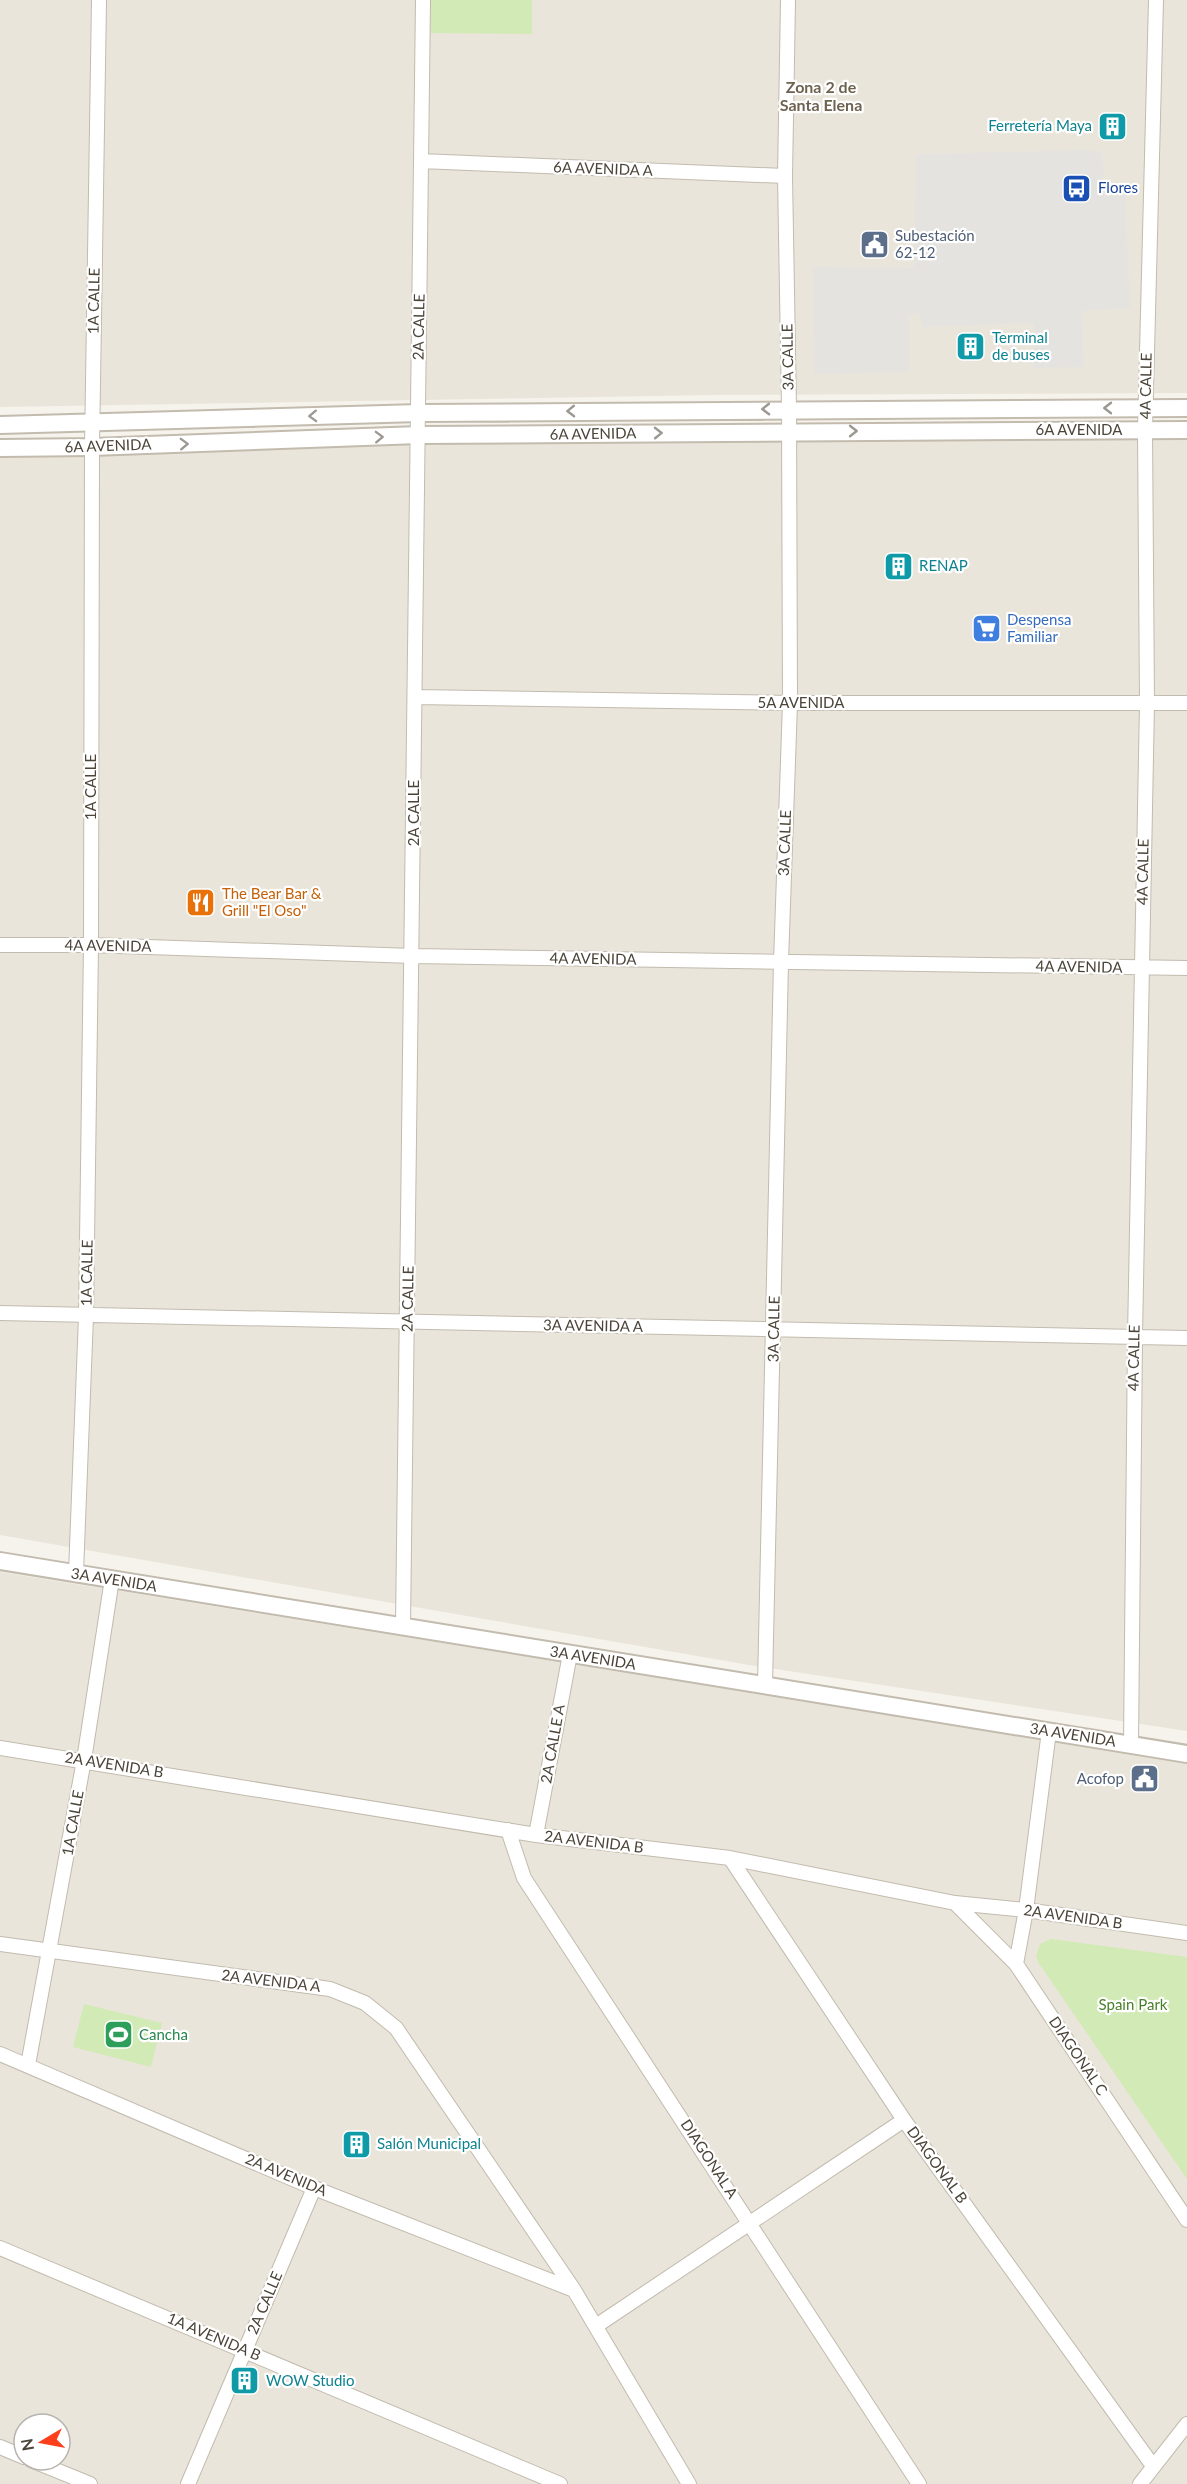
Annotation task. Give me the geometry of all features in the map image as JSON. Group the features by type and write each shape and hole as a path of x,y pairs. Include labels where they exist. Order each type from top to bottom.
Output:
{"street":[{"name":"1A CALLE","path":"76,1573 86,1316 91,945 92,423 99,0"},
{"name":"2A CALLE","path":"403,1626 423,0"},
{"name":"3A CALLE","path":"765,1685 781,962 790,703 785,176 788,0"},
{"name":"4A CALLE","path":"1131,1744 1140,968 1147,703 1145,408 1156,0"},
{"name":"6A AVENIDA A","path":"421,161 785,176"},
{"name":"6A AVENIDA","path":"0,425 419,413 1187,408"},
{"name":"6A AVENIDA","path":"0,448 92,447 419,435 1187,430"},
{"name":"5A AVENIDA","path":"415,697 790,703 1187,703"},
{"name":"4A AVENIDA","path":"0,945 91,945 413,956 1187,968"},
{"name":"3A AVENIDA A","path":"0,1313 1187,1338"},
{"name":"3A AVENIDA","path":"0,1561 1187,1754"},
{"name":"1A CALLE","path":"28,2065 84,1760 112,1580"},
{"name":"2A CALLE A","path":"536,1835 570,1654"},
{"path":"1016,1964 1026,1910 1049,1731"},
{"name":"2A AVENIDA B","path":"0,1748 536,1835 730,1858 955,1903 1026,1910 1187,1933"},
{"name":"DIAGONAL A","path":"507,1830 524,1878 752,2224 919,2484"},
{"name":"DIAGONAL B","path":"730,1858 904,2120 1153,2466"},
{"name":"DIAGONAL C","path":"955,1903 1016,1964 1187,2220"},
{"name":"2A AVENIDA A","path":"0,1944 330,1989 365,2003 396,2028 574,2290 689,2484"},
{"name":"2A AVENIDA","path":"0,2054 314,2188 574,2290"},
{"path":"596,2326 752,2224 904,2120"},
{"name":"2A CALLE","path":"188,2484 314,2188"},
{"name":"1A AVENIDA B","path":"0,2248 560,2484"},
{"path":"1140,2484 1187,2424"},
{"path":"60,2472 90,2484"}],"shaded area":[{"path":"0,0 1187,0 1187,393 714,395 0,407"},
{"path":"1089,150 1103,153 1104,189 1125,188 1130,308 1082,311 1084,367 1034,368 1034,323 924,327 919,313 909,316 909,372 814,374 813,267 914,268 916,154"},
{"path":"1187,438 1187,1731 749,1665 0,1535 0,445"},
{"path":"0,1572 1187,1762 1187,2484 0,2484"}],"green space":[{"path":"431,0 532,0 532,34 431,33"},
{"name":"Spain Park","path":"1051,1939 1187,1957 1187,2179 1038,1962 1036,1956 1040,1944"},
{"name":"Cancha","path":"84,2004 162,2023 151,2067 73,2047"}],"place":[{"name":"Ferretería Maya","path":"1113,126"},
{"name":"Flores","path":"1077,188"},
{"name":"Subestación 62-12","path":"874,245"},
{"name":"Terminal de buses","path":"971,347"},
{"name":"RENAP","path":"898,566"},
{"name":"Despensa Familiar","path":"986,629"},
{"name":"The Bear Bar & Grill \"El Oso\"","path":"201,903"},
{"name":"Acofop","path":"1145,1779"},
{"name":"Cancha","path":"118,2035"},
{"name":"Salón Municipal","path":"356,2144"},
{"name":"WOW Studio","path":"245,2381"}],"district":[{"name":"Zona 2 de Santa Elena","path":"821,96"}]}
